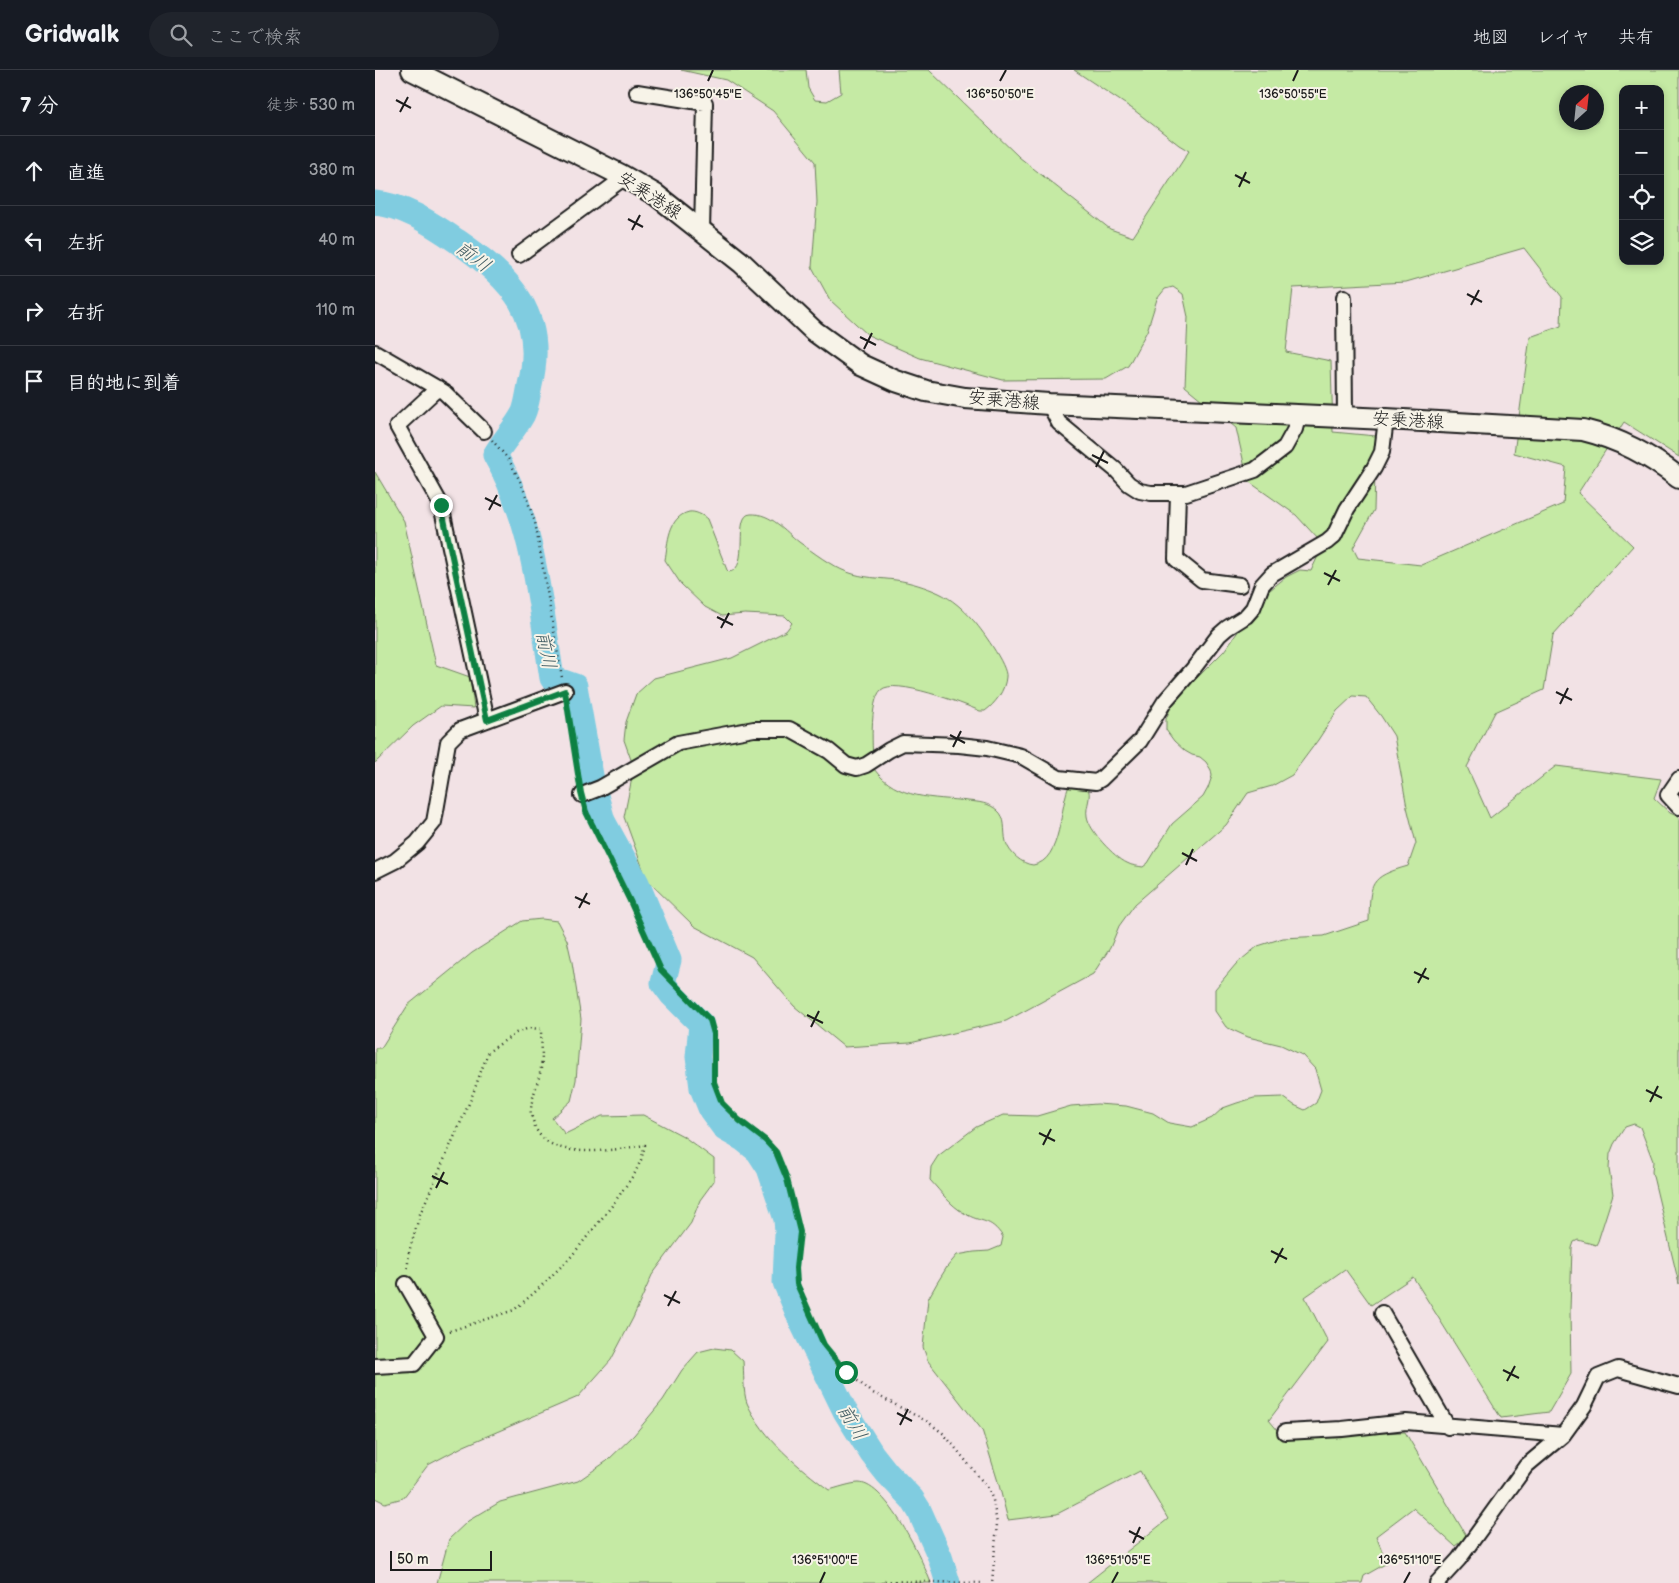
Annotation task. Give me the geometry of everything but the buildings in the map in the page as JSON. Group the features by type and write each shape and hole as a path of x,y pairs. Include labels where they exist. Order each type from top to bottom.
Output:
{"main road":[{"name":"安乗港線","path":"412,70 625,177 656,195 742,263 814,331 861,365 896,381 926,390 965,398 1049,404 1299,414 1583,430 1603,435 1634,448 1679,478"}],"street":[{"path":"637,92 705,103 702,231"},
{"path":"519,255 625,177"},
{"path":"1344,297 1345,417"},
{"path":"375,352 444,392 484,431"},
{"path":"438,388 397,426 441,505 487,720"},
{"path":"1049,404 1059,423 1140,491 1151,493 1186,493 1255,470 1285,447 1295,429 1299,414"},
{"path":"590,792 678,743 753,729 789,730 829,751 846,765 857,768 903,744 959,744 1021,756 1059,778 1097,782 1140,741 1165,701 1203,658 1219,635 1246,616 1253,608 1267,579 1272,574 1327,542 1333,536 1347,509 1374,468 1382,452 1386,419"},
{"path":"1177,493 1176,559 1202,580 1240,585"},
{"path":"375,871 395,860 417,842 434,822 445,755 448,742 453,736 460,730 565,691"},
{"path":"1679,778 1668,795 1679,807"},
{"path":"376,1366 414,1364 436,1336 406,1284"},
{"path":"1382,1313 1448,1426"},
{"path":"1437,1583 1459,1559 1526,1466 1563,1435 1584,1406 1598,1377 1618,1369 1679,1386"},
{"path":"1285,1432 1343,1429 1406,1422 1563,1435"}],"path":[{"path":"484,431 509,460 522,485 535,522 562,674"},
{"path":"565,691 590,792 586,812 630,901 661,970 710,1020 714,1034 714,1082 722,1103 776,1152 787,1179 800,1232 796,1268 797,1284 824,1345 846,1372 873,1393 928,1422 944,1434 987,1487 993,1500 997,1524 992,1583"},
{"path":"406,1284 409,1252 420,1214 471,1099 488,1052 515,1033 529,1028 541,1030 541,1067 530,1110 534,1128 539,1136 549,1144 561,1149 615,1149 645,1145 641,1160 635,1173 611,1207 570,1258 534,1293 514,1310 436,1336"},
{"path":"883,1583 882,1581 983,1583"}],"green space":[{"path":"681,70 806,70 808,88 815,100 827,101 841,93 839,70 929,70 1019,157 1110,229 1133,237 1189,151 1134,110 1074,70 1679,70 1679,457 1624,422 1578,493 1633,546 1553,635 1544,690 1495,712 1467,767 1490,818 1556,766 1661,779 1654,798 1670,813 1679,817 1679,1284 1652,1172 1653,1161 1640,1127 1634,1124 1625,1127 1610,1154 1609,1169 1613,1194 1596,1245 1578,1240 1574,1242 1572,1248 1570,1310 1571,1374 1549,1412 1501,1418 1413,1277 1371,1305 1345,1269 1305,1297 1328,1342 1269,1420 1283,1437 1405,1432 1467,1537 1455,1546 1413,1508 1376,1536 1387,1563 1364,1576 1362,1583 1087,1583 1168,1519 1140,1471 1057,1514 1008,1520 982,1430 928,1361 923,1347 928,1299 947,1267 957,1255 989,1251 1001,1246 1003,1237 994,1226 959,1210 930,1180 931,1167 938,1156 976,1127 1003,1115 1037,1116 1071,1106 1097,1104 1126,1106 1153,1113 1169,1123 1192,1127 1212,1118 1223,1108 1254,1098 1283,1097 1305,1110 1316,1103 1321,1090 1315,1069 1302,1055 1281,1045 1248,1037 1226,1027 1215,1011 1215,989 1236,964 1258,946 1283,938 1324,936 1369,921 1371,890 1374,883 1386,874 1408,866 1416,843 1407,807 1394,736 1366,697 1353,696 1337,711 1292,775 1272,786 1248,793 1226,825 1135,904 1119,926 1110,948 1093,974 1006,1021 910,1043 844,1047 794,1006 752,957 694,926 647,880 624,817 634,768 624,740 626,722 636,694 654,678 732,658 786,631 792,623 785,616 745,614 722,616 705,607 681,584 665,560 670,532 677,519 682,515 694,512 707,519 729,572 735,569 739,562 741,532 746,516 758,514 777,524 828,563 847,572 859,576 912,583 944,595 965,612 987,638 1003,664 1006,677 1004,687 999,696 985,711 980,711 914,689 888,687 881,690 877,696 873,716 874,769 893,787 905,792 929,797 980,802 994,808 1002,817 1006,842 1010,850 1020,860 1033,865 1043,861 1055,843 1066,793 1070,784 1087,786 1089,790 1087,816 1089,822 1097,836 1109,849 1131,865 1143,867 1148,863 1172,824 1203,797 1212,776 1206,762 1200,757 1185,751 1166,730 1166,719 1170,709 1176,699 1224,651 1265,594 1286,577 1300,570 1311,571 1318,556 1318,539 1296,515 1248,481 1236,428 1185,386 1188,317 1183,294 1173,287 1165,289 1157,299 1147,331 1128,366 1106,379 1003,380 920,358 868,335 830,300 812,267 817,202 815,162 773,111 726,80","holes":["1524,248 1562,297 1561,326 1530,337 1514,453 1566,467 1563,504 1421,565 1358,558 1353,548 1374,510 1376,436 1333,432 1331,361 1286,352 1293,288 1406,282"]},
{"path":"375,472 404,521 436,665 470,677 474,708 441,706 413,726 375,763"},
{"path":"542,919 557,921 567,940 581,1019 576,1080 571,1101 552,1118 565,1134 602,1116 643,1115 683,1136 714,1159 714,1181 700,1200 691,1223 652,1275 633,1318 611,1360 578,1397 464,1446 428,1465 403,1498 385,1503 375,1498 375,1048 381,1048 408,1005 472,953 522,921"},
{"path":"714,1348 731,1350 743,1361 744,1388 747,1403 762,1429 794,1462 829,1490 859,1483 870,1487 881,1496 892,1509 912,1541 931,1583 437,1583 449,1539 468,1521 500,1502 578,1481 607,1461 634,1435 663,1400 682,1370 698,1352"}],"waterway":[{"name":"前川","path":"375,203 397,208 428,222 476,255 494,269 508,284 529,318 533,338 534,360 526,404 520,419 495,455 519,508 527,535 539,592 552,678 575,686 592,781 603,821 637,883 669,960 663,983 672,995 701,1024 698,1057 702,1088 711,1110 725,1129 743,1139 758,1151 769,1168 786,1219 785,1282 801,1321 845,1411 872,1454 912,1499 919,1510 940,1557 948,1583"}],"route":[{"path":"441,505 487,720 565,691 581,793 586,812 630,901 661,970 710,1020 714,1034 714,1082 722,1103 776,1152 787,1179 800,1232 796,1268 797,1284 824,1345 846,1372"}]}
